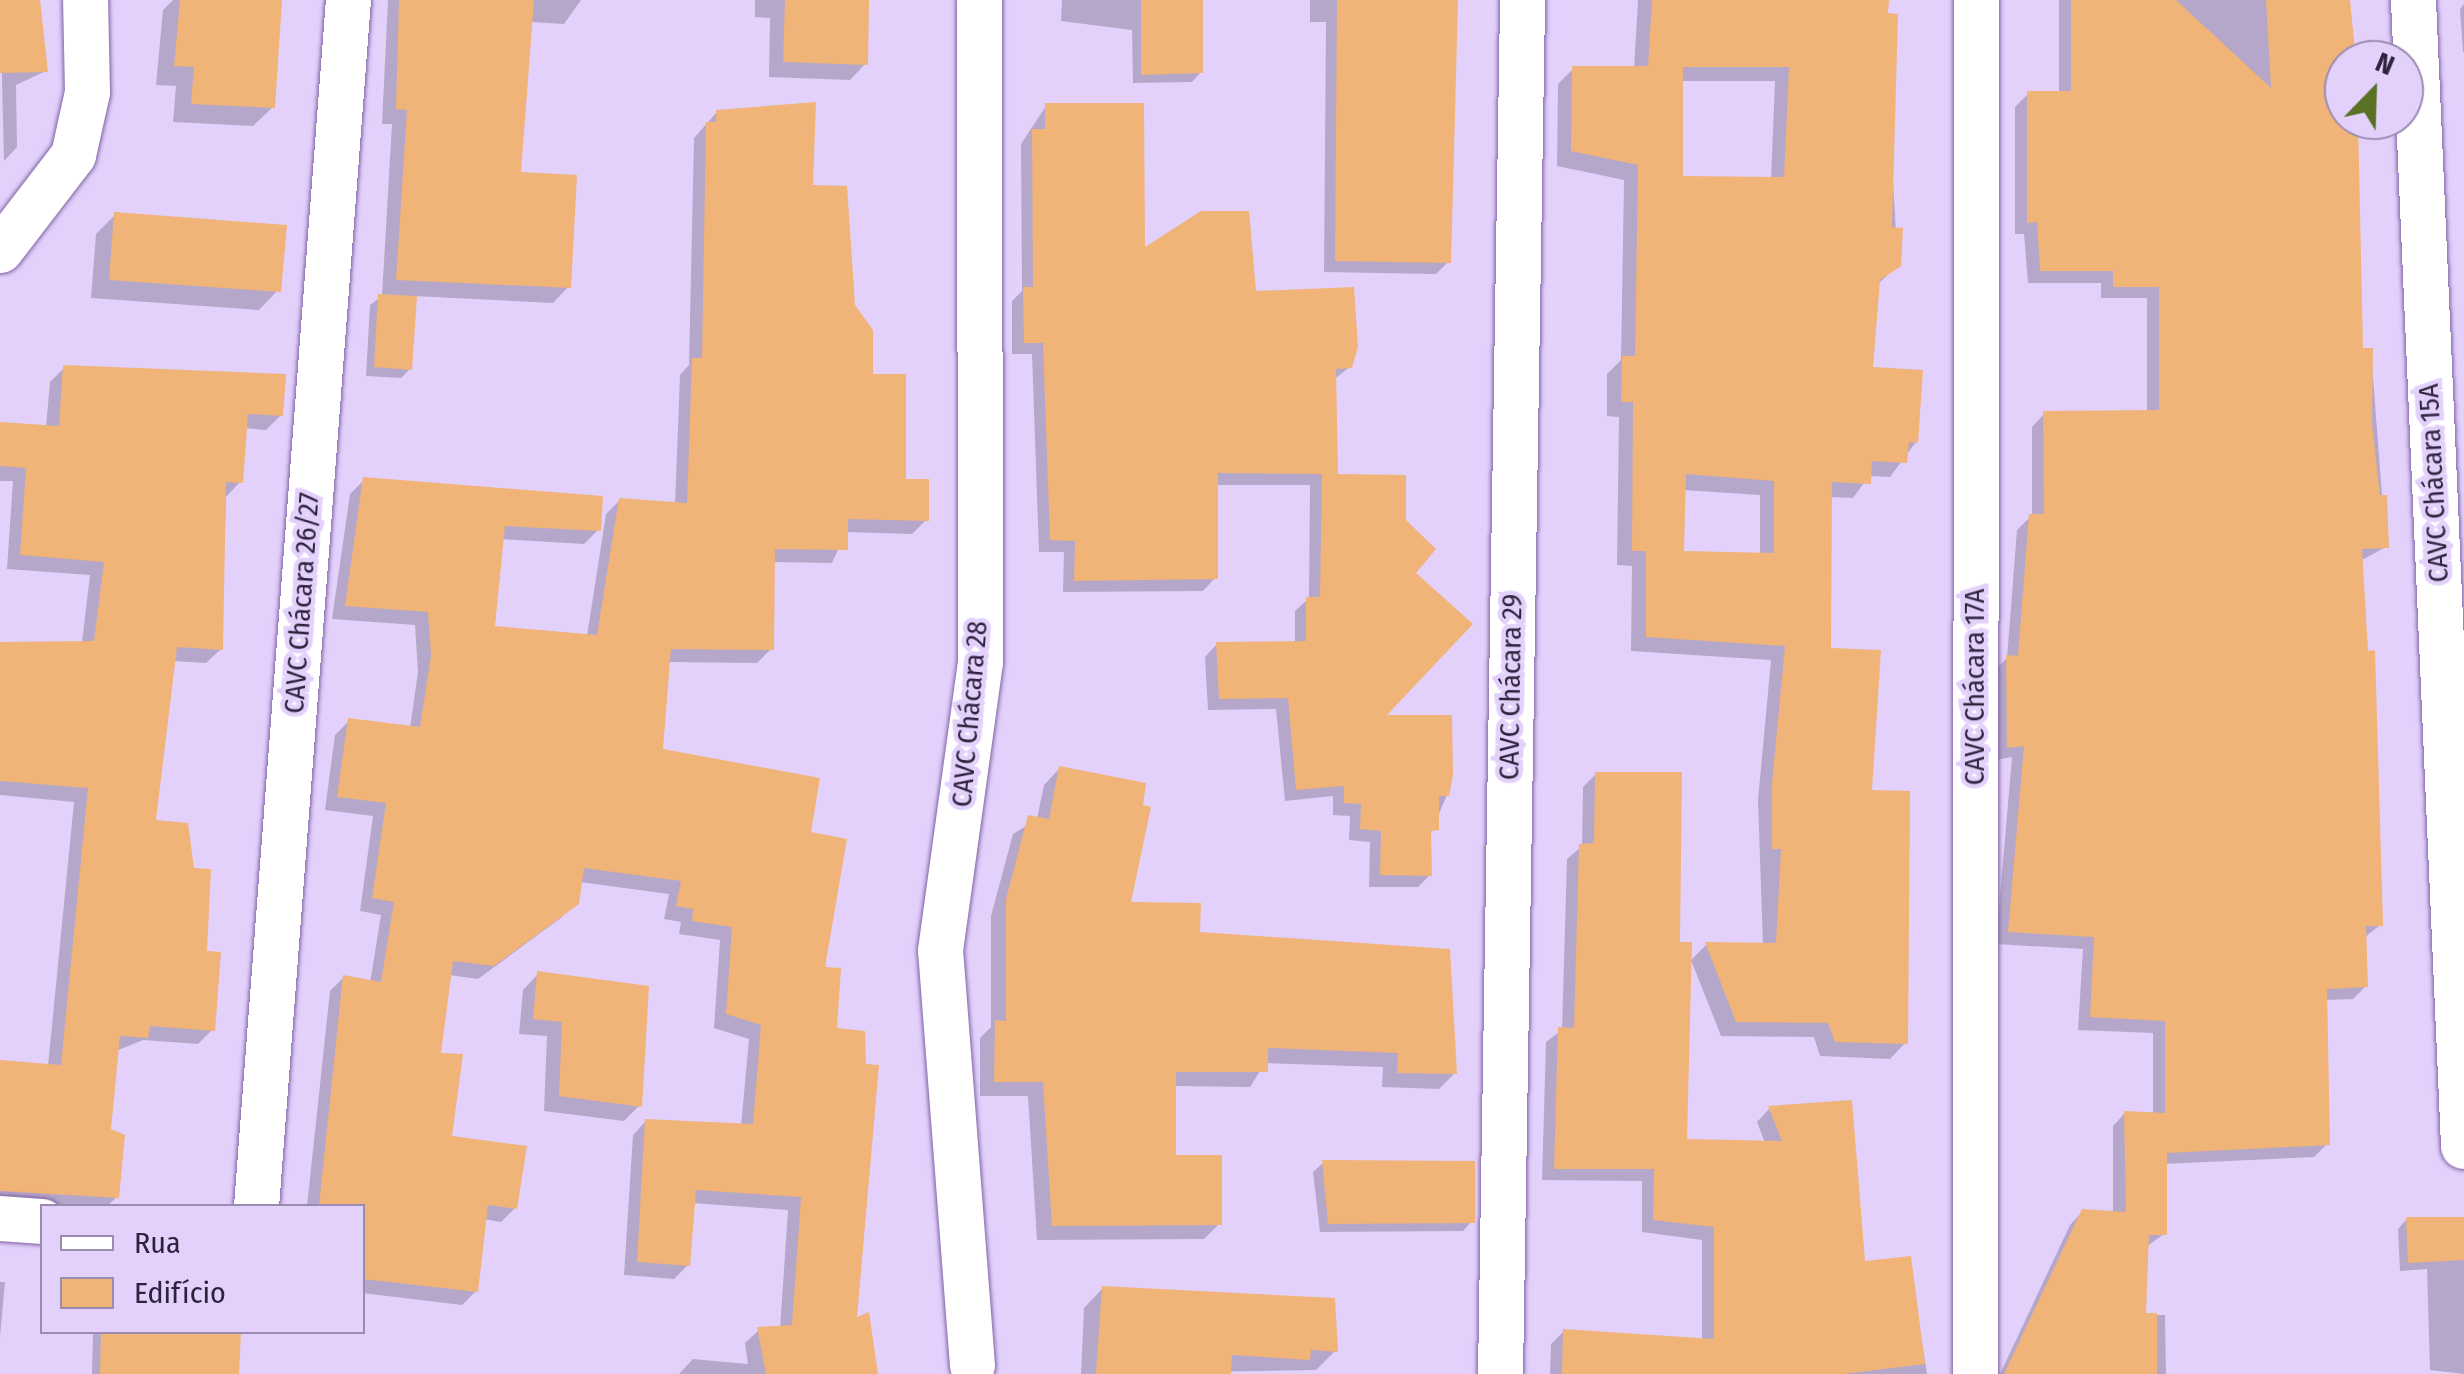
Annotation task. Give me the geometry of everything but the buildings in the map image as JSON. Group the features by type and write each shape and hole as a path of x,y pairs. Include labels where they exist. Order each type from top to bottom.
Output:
{"street":[{"path":"0,250 73,155 87,92 85,0"},
{"name":"CAVC Chácara 26/27","path":"256,1204 348,0"},
{"name":"CAVC Chácara 28","path":"972,1365 940,950 980,662 979,0"},
{"name":"CAVC Chácara 29","path":"1500,1374 1522,0"},
{"name":"CAVC Chácara 17A","path":"1975,1374 1976,0"},
{"name":"CAVC Chácara 15A","path":"2413,0 2463,1146"},
{"path":"0,1218 40,1221"}]}
